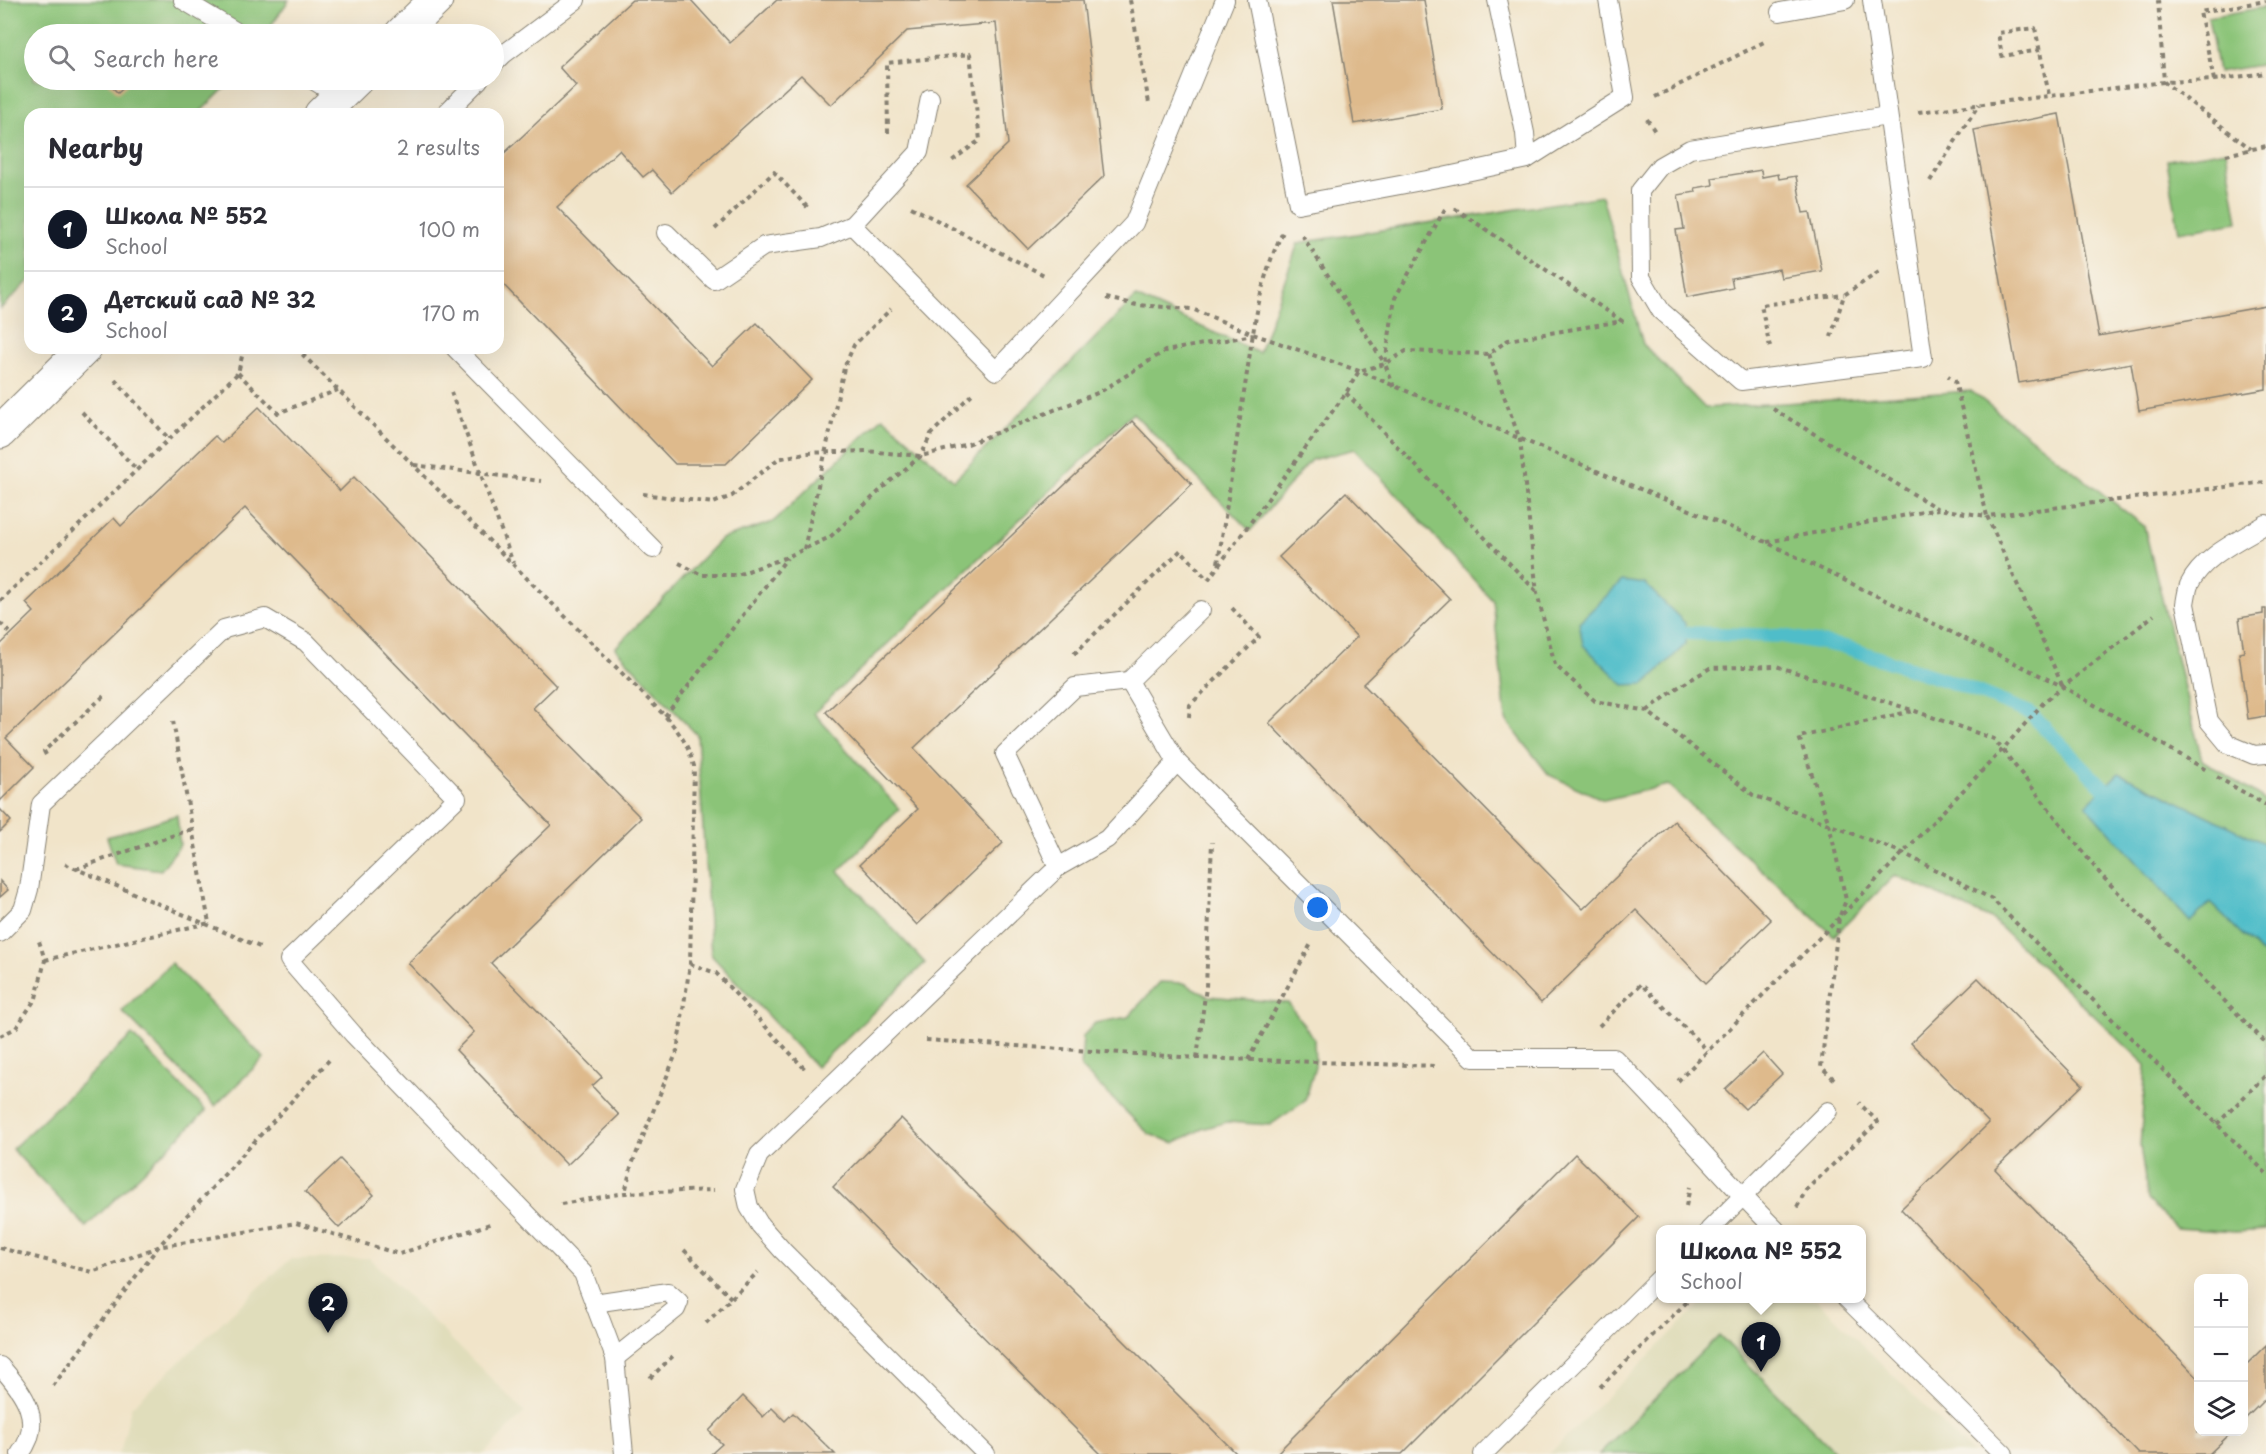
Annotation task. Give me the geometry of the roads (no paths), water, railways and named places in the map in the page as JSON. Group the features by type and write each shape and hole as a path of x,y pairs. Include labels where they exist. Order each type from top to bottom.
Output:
{"street":[{"path":"411,24 436,0"},
{"path":"0,432 79,354"}],"lane":[{"path":"183,0 223,24"},
{"path":"504,54 576,0"},
{"path":"852,225 996,371 1134,224 1225,0"},
{"path":"1257,0 1298,204 1527,159 1625,97 1608,0"},
{"path":"1497,0 1525,133 1527,159"},
{"path":"1780,12 1845,0"},
{"path":"1872,0 1923,358 1741,381 1661,310 1641,277 1640,191 1660,166 1690,149 1887,116"},
{"path":"452,108 469,90"},
{"path":"666,233 714,280 764,246 821,238 852,225 919,152 930,98"},
{"path":"461,354 653,549"},
{"path":"2266,524 2220,552 2199,570 2189,586 2185,604 2209,721 2228,744 2254,755 2266,754"},
{"path":"1058,867 1005,754 1075,687 1129,681 1201,610"},
{"path":"0,933 23,910 29,889 41,804 166,684 224,629 265,618 306,642 457,798 289,960 353,1034 583,1273 615,1358 624,1454"},
{"path":"1129,681 1177,762 1473,1058 1614,1058 1658,1101 1742,1197 1771,1225"},
{"path":"986,1454 783,1251 760,1225 749,1207 745,1189 759,1155 1058,867 1107,838 1177,762"},
{"path":"1714,1225 1828,1111"},
{"path":"1483,1454 1656,1282"},
{"path":"594,1303 668,1292 679,1302 676,1309 615,1358"},
{"path":"1850,1303 2004,1454"},
{"path":"0,1366 17,1384 32,1414 28,1443 20,1454"}],"water":[{"path":"1622,581 1645,584 1685,623 1686,644 1645,684 1624,685 1583,645 1579,622"},
{"path":"2119,773 2266,844 2266,958 2210,903 2190,922 2086,805"}],"waterway":[{"path":"1686,633 1782,636 1845,647 1960,685 2030,713 2104,788"}],"place":[{"name":"Детский сад № 32","path":"328,1333"},
{"name":"Школа № 552","path":"1761,1372"}]}
